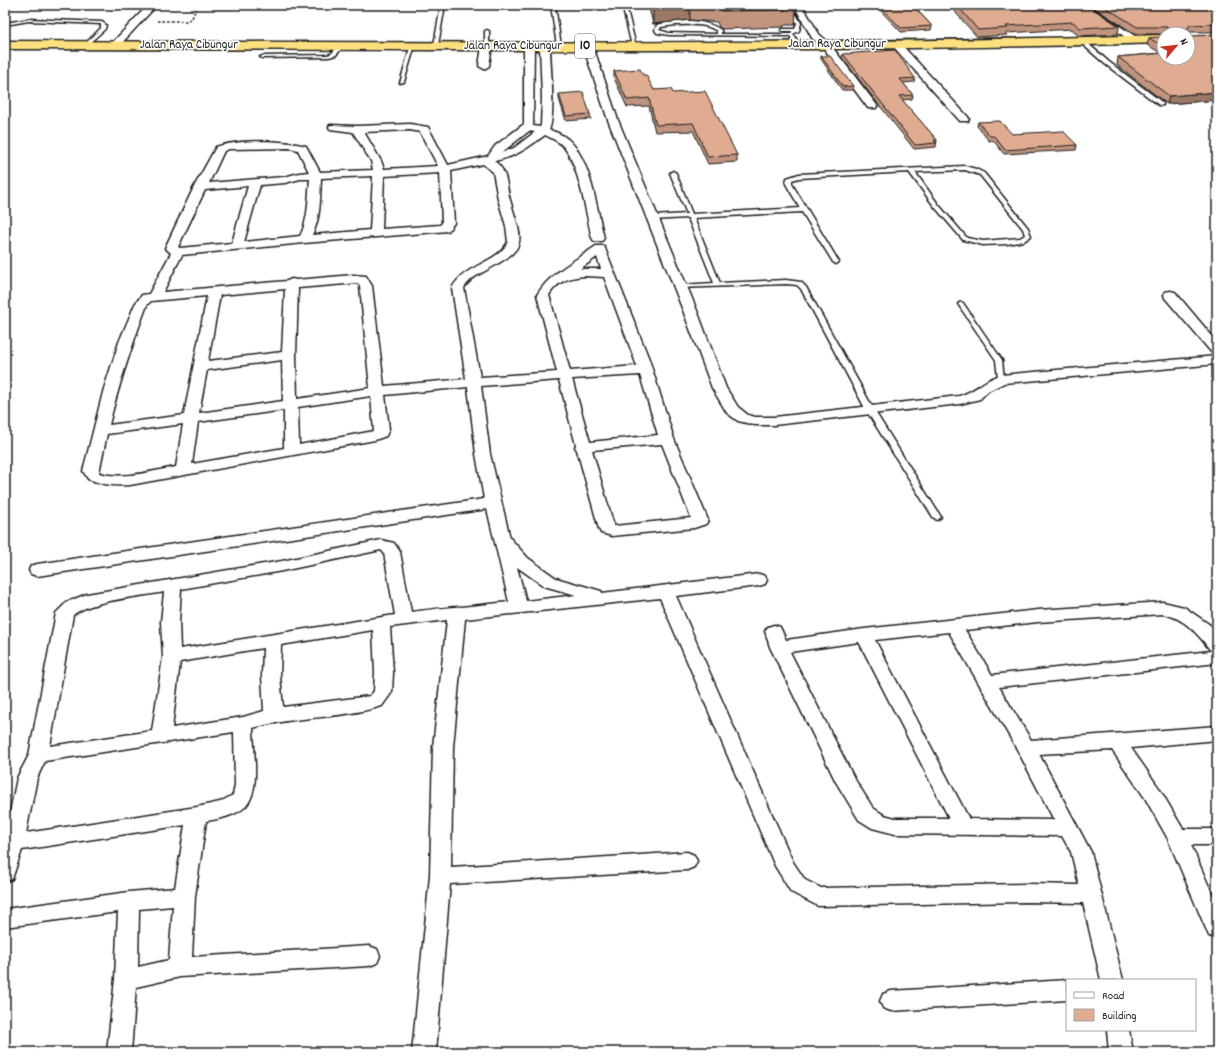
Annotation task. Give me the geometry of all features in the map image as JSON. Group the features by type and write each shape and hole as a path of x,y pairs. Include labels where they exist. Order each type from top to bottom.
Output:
{"highway":[{"name":"Jalan Raya Cibungur","path":"5,44 634,46 668,40 794,40 826,45 1156,41"}],"street":[{"path":"115,45 153,5"},
{"path":"798,5 815,36 826,45 872,106"},
{"path":"1081,5 1136,40"},
{"path":"896,44 964,119"},
{"path":"484,66 487,46"},
{"path":"488,159 499,148 527,128 529,124 529,46"},
{"path":"200,187 285,180 299,176 445,169 504,156 518,150 543,131 546,125 545,46"},
{"path":"588,46 613,120 719,388 732,410 743,418 755,421 774,421 960,400 975,396 983,388 1001,379 1217,360"},
{"path":"530,93 546,93"},
{"path":"304,239 310,228 312,218 316,175 302,148 290,145 223,148 220,149 206,175 171,248 178,252 304,239 438,229 447,226 449,211 445,169 424,129 410,127 357,129 334,127"},
{"path":"527,128 543,131 568,145 577,162 598,238"},
{"path":"357,129 376,160 379,173 376,233"},
{"path":"488,159 497,170 512,224 514,242 509,250 460,282 458,288 474,382 483,454 493,503 519,607"},
{"path":"206,175 288,172 299,176"},
{"path":"237,246 256,182"},
{"path":"600,249 610,274 624,316 642,359 667,439 700,520 694,524 616,531 607,529 582,447 565,375 543,295 551,283 600,249"},
{"path":"154,297 178,252"},
{"path":"561,277 593,272 610,274"},
{"path":"362,279 364,281 379,391 382,433 375,436 130,480 100,480 93,476 91,471 110,392 126,342 141,304 147,298 154,297 292,283 362,279"},
{"path":"292,283 290,355 292,451"},
{"path":"183,471 214,291"},
{"path":"1170,295 1217,350"},
{"path":"202,366 290,355"},
{"path":"102,430 291,405 379,391 474,382 645,370"},
{"path":"582,447 667,439"},
{"path":"37,570 493,503"},
{"path":"502,538 522,562 550,582 602,597"},
{"path":"5,873 14,843 28,778 39,755 65,613 73,606 87,600 282,566 381,545 388,547 392,552 404,619"},
{"path":"172,657 380,622 457,612 666,592 759,580"},
{"path":"161,736 172,657 170,622 172,585"},
{"path":"666,592 785,866 798,886 818,897 1028,893 1092,894"},
{"path":"1069,828 895,826 879,822 866,814 846,782 776,639 864,635 1038,616 1163,608 1178,612 1194,621 1204,629 1217,647"},
{"path":"424,1052 440,876 443,747 457,612"},
{"path":"39,755 243,724 274,715 360,705 376,700 383,692 384,673 380,622"},
{"path":"954,626 1026,748 1081,852 1112,979"},
{"path":"864,635 963,826"},
{"path":"272,640 271,676 274,715"},
{"path":"987,682 1217,657"},
{"path":"14,843 198,815 218,811 235,805 243,795 244,785 243,724"},
{"path":"1026,748 1217,733"},
{"path":"1117,742 1152,794 1177,837 1217,929"},
{"path":"180,967 184,896 198,815"},
{"path":"1177,837 1217,837"},
{"path":"440,876 687,861"},
{"path":"5,918 129,901 184,896"},
{"path":"119,1052 126,979 129,901"},
{"path":"126,979 180,967 369,956"},
{"path":"891,1001 1066,990"},
{"path":"1118,1031 1121,1052"}],"lane":[{"path":"436,46 443,5"},
{"path":"552,5 559,46"},
{"path":"624,5 634,46"},
{"path":"719,35 717,29 705,25 663,25 657,30 668,40 719,35 794,40 799,23 789,5"},
{"path":"1208,5 1217,11"},
{"path":"5,24 29,20 102,23 104,25 103,28 86,45"},
{"path":"746,30 797,30"},
{"path":"487,31 487,46"},
{"path":"1082,42 1161,104"},
{"path":"262,57 329,56 334,54 342,46"},
{"path":"402,82 413,46"},
{"path":"1107,63 1115,62"},
{"path":"836,262 789,184 789,179 799,176 965,168 974,170 982,174 1026,229 1028,236 1022,240 1007,242 983,243 965,239 936,205 911,171"},
{"path":"673,173 703,244 718,285"},
{"path":"652,218 804,210"},
{"path":"680,287 786,282 799,283 808,295 870,410 937,516"},
{"path":"961,304 999,360 1001,379"}],"path":[{"path":"138,20 185,21 192,18 196,9"}],"building":[{"path":"718,5 795,5 796,7 784,8 785,10 723,11 720,10"},
{"path":"879,5 912,5 932,26 901,28"},
{"path":"957,5 1087,5 1119,26 1080,28 1073,22 1006,26 1008,28 978,30"},
{"path":"1102,5 1205,5 1217,12 1217,24 1137,27"},
{"path":"1217,35 1217,92 1169,96 1118,57 1156,54 1156,66 1196,66 1196,36"},
{"path":"1156,37 1156,42 1149,38"},
{"path":"895,50 915,78 900,79 913,95 899,96 937,140 934,140 936,143 915,145 843,54"},
{"path":"821,56 830,56 853,86 843,87"},
{"path":"640,69 643,75 646,75 654,90 671,89 673,93 705,91 737,155 708,157 693,123 656,125 649,98 627,100 614,71"},
{"path":"583,92 590,114 566,116 559,94"},
{"path":"1000,121 1012,134 1063,131 1077,145 1005,150 994,136 990,136 978,122"}]}
